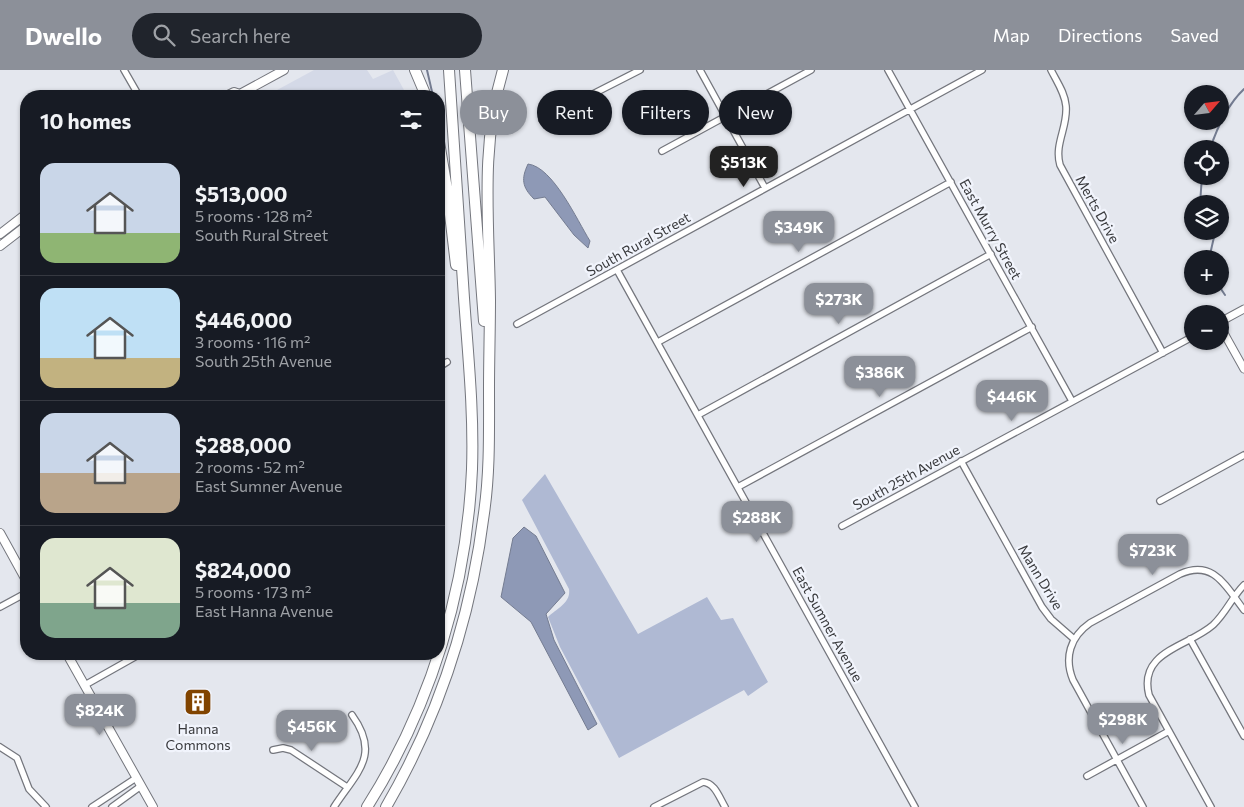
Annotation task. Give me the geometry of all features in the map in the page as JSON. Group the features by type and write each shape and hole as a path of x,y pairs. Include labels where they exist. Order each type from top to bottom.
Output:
{"highway":[{"path":"415,70 423,90"},
{"path":"445,631 455,594 464,546 471,492 472,435 449,70"},
{"path":"465,70 489,387"},
{"path":"386,807 412,760 433,713 456,649 469,603 485,512 489,445 487,157 493,109 503,70"},
{"path":"445,178 470,386"},
{"path":"367,807 396,756 418,709 437,660"}],"main road":[{"path":"249,90 284,70"},
{"path":"0,234 20,219"},
{"path":"16,222 20,225"},
{"path":"0,246 20,231"},
{"path":"0,533 20,569"},
{"path":"70,660 153,807"}],"street":[{"path":"124,70 136,90"},
{"path":"601,90 640,70"},
{"path":"700,70 719,105"},
{"path":"774,90 811,70"},
{"name":"East Murry Street","path":"888,70 1072,401"},
{"name":"South Rural Street","path":"516,324 982,70"},
{"name":"Merts Drive","path":"1051,70 1065,96 1066,106 1058,148 1060,165 1164,353"},
{"path":"662,151 719,119"},
{"path":"736,135 765,188"},
{"path":"658,342 951,182"},
{"path":"698,414 991,254"},
{"name":"East Sumner Avenue","path":"618,270 915,807"},
{"path":"1229,318 1244,309"},
{"path":"738,486 1032,327"},
{"path":"1229,341 1244,369"},
{"name":"South 25th Avenue","path":"842,526 1184,342"},
{"path":"1160,501 1244,455"},
{"name":"Mann Drive","path":"961,461 1042,607 1051,619 1074,639"},
{"path":"1143,807 1071,676 1069,658 1074,639 1090,623 1187,571 1201,570 1216,575 1244,610"},
{"path":"1211,807 1149,695 1148,672 1155,661 1216,622 1244,585"},
{"path":"0,607 20,596"},
{"path":"1190,639 1244,736"},
{"path":"85,685 129,660"},
{"path":"334,807 362,765 367,751 365,736 352,716"},
{"path":"1087,776 1169,731"},
{"path":"0,747 16,758 29,789 46,807"},
{"path":"272,750 283,748 291,750 347,787"},
{"path":"92,807 136,778"},
{"path":"654,807 695,784 708,782 724,807"},
{"path":"112,807 141,786"}],"shaded area":[{"path":"314,70 367,70 373,79 393,70 404,90 277,90"},
{"path":"528,164 537,167 546,174 564,196 590,241 588,248 574,235 545,197 534,199 527,191 524,183 524,174"},
{"path":"545,474 638,634 707,597 721,620 733,618 768,682 748,696 744,690 619,758 560,647 548,617 566,602 569,589 522,500"},
{"path":"524,527 536,536 565,593 546,614 554,640 597,724 588,730 531,622 501,597 513,538"}],"waterway":[{"path":"427,70 432,90"},
{"path":"1213,140 1233,102 1244,89"},
{"path":"1201,185 1201,195"},
{"path":"1211,250 1213,240"}],"place":[{"name":"Hanna Commons","path":"198,702"}]}
